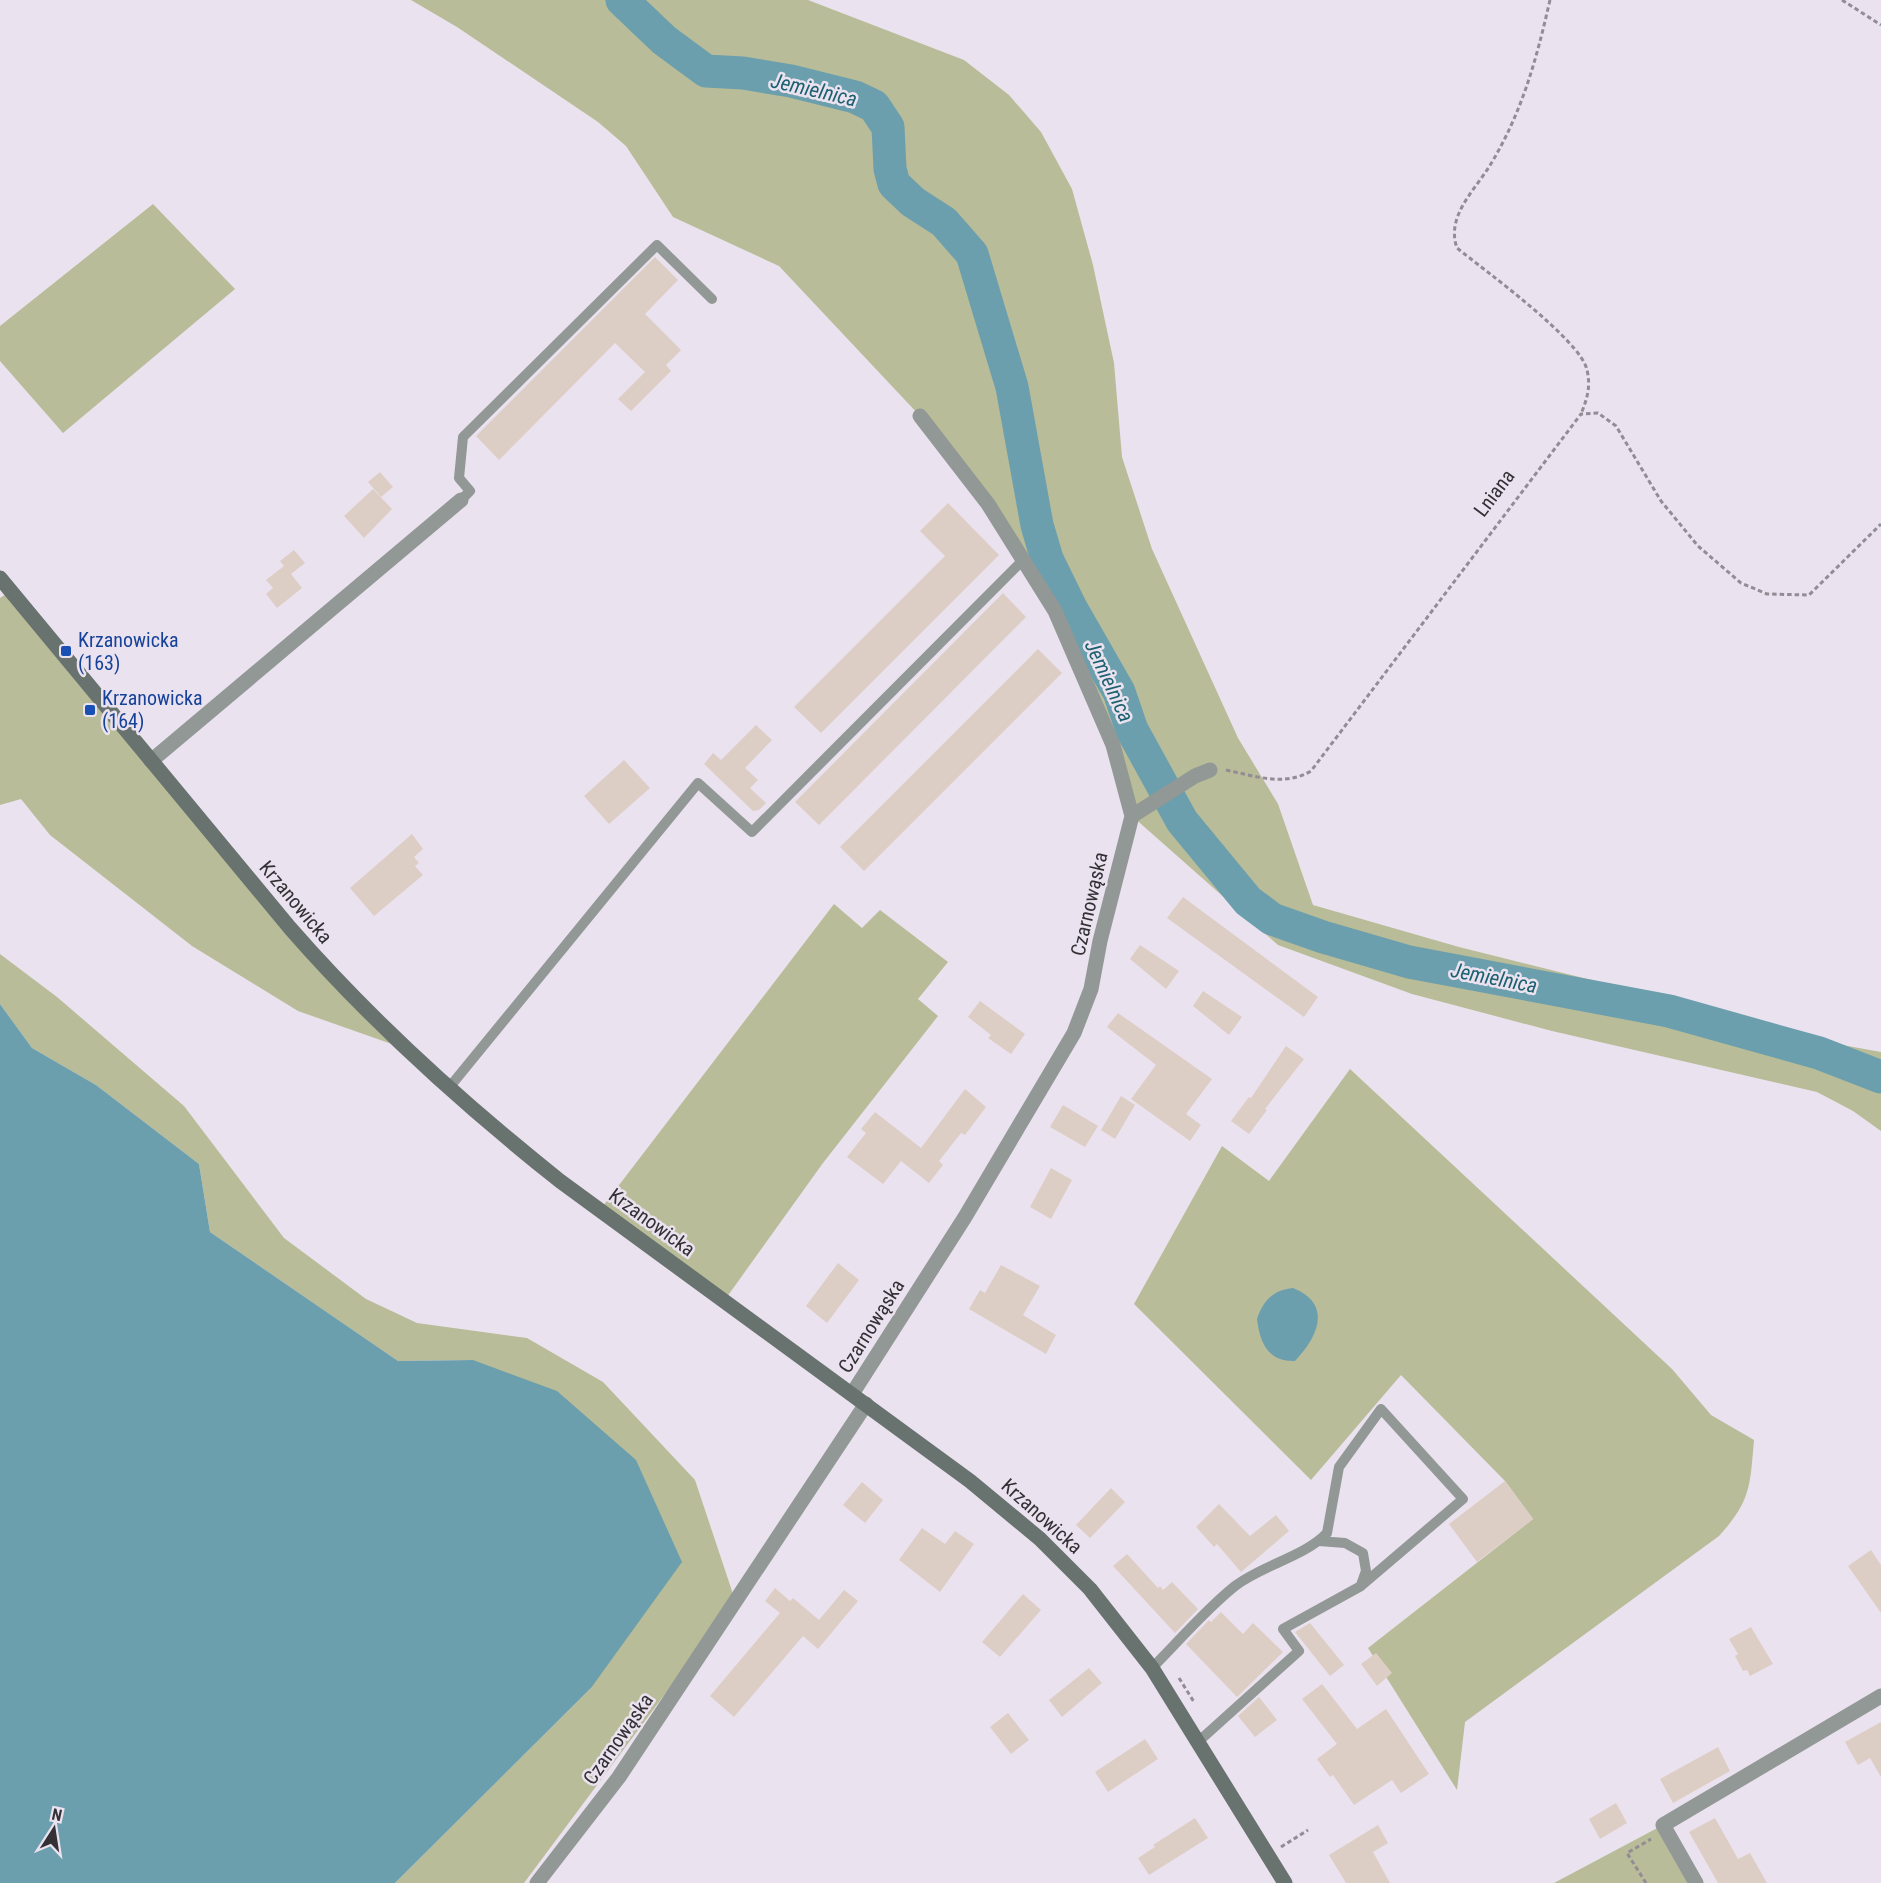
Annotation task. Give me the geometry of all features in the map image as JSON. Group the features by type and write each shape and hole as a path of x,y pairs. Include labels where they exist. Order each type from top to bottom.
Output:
{"street":[{"name":"Czarnowąska","path":"852,1394 965,1217 1074,1033 1091,989 1100,941 1132,816 1113,745 1055,611 988,504 920,416"},
{"path":"151,761 460,500"},
{"name":"Krzanowicka","path":"0,578 325,968 448,1089 560,1181 970,1481 1040,1539 1090,1589 1152,1668 1285,1883"},
{"path":"1132,816 1195,776 1210,770"},
{"name":"Czarnowąska","path":"537,1883 619,1777 866,1404"},
{"path":"1695,1883 1664,1828 1881,1696"}],"lane":[{"path":"460,500 470,491 459,478 463,437 657,245 712,299"},
{"path":"448,1089 698,783 752,832 1023,560"},
{"path":"1152,1668 1235,1586 1274,1562 1320,1541 1327,1533 1340,1467 1381,1409 1463,1499 1361,1586 1284,1629 1299,1651 1199,1741"},
{"path":"1320,1541 1345,1543 1363,1553 1366,1570 1361,1586"}],"path":[{"path":"1550,0 1532,75 1517,114 1489,166 1458,212 1454,240 1457,249 1538,312 1575,350 1587,368 1589,392 1581,414 1598,413 1616,426 1661,501 1698,546 1741,583 1767,594 1809,595 1881,524"},
{"path":"1842,0 1881,26"},
{"name":"Lniana","path":"1210,770 1226,770 1281,780 1297,779 1311,771 1581,414"},
{"path":"1646,1883 1627,1853 1664,1828"},
{"path":"1280,1848 1308,1830"}],"green space":[{"path":"411,0 808,0 964,60 1009,95 1041,132 1072,189 1093,265 1114,363 1122,457 1152,549 1238,738 1278,804 1313,905 1459,947 1648,994 1820,1041 1881,1052 1881,1131 1853,1111 1817,1092 1552,1031 1412,994 1278,945 1132,816 1055,611 920,416 779,266 673,217 626,146 598,122 457,27"},
{"path":"153,204 235,289 63,433 0,361 0,326"},
{"path":"11,591 217,841 403,1048 298,1011 192,946 50,835 21,799 0,805 0,598"},
{"path":"834,904 862,928 880,910 948,962 918,999 938,1016 823,1163 724,1301 600,1210"},
{"path":"0,954 57,997 184,1106 284,1238 366,1299 417,1323 527,1338 603,1382 695,1480 735,1600 524,1883 395,1883 591,1688 473,1360 398,1361 210,1232 199,1164 96,1085 32,1048 0,1004"},
{"path":"1350,1069 1672,1369 1711,1415 1754,1440 1747,1492 1730,1524 1719,1536 1465,1722 1457,1790 1368,1648 1533,1519 1505,1481 1401,1375 1311,1480 1134,1304 1222,1146 1269,1181"},
{"path":"1663,1825 1696,1883 1554,1883"}],"water":[{"path":"0,1004 32,1048 96,1085 199,1164 210,1232 398,1361 473,1360 557,1391 636,1460 682,1562 591,1688 395,1883 0,1883"},
{"path":"1293,1288 1306,1295 1313,1303 1318,1321 1310,1342 1295,1361 1278,1358 1267,1349 1260,1336 1257,1319 1262,1307 1274,1294"}],"building":[{"path":"655,257 678,280 645,314 681,350 666,365 671,371 631,411 618,399 645,372 615,343 499,460 476,436"},
{"path":"380,472 393,487 381,497 368,482"},
{"path":"373,489 392,509 364,538 344,516"},
{"path":"948,503 999,555 821,733 794,707 945,556 920,531"},
{"path":"294,550 305,563 291,574 302,588 277,608 266,594 273,588 266,580 284,566 280,561"},
{"path":"1003,593 1026,617 819,825 795,802"},
{"path":"1038,649 1062,673 864,871 840,847"},
{"path":"756,725 772,740 745,768 758,780 750,788 766,803 759,810 753,811 704,764 713,753 721,760"},
{"path":"624,760 650,788 609,824 584,796"},
{"path":"412,834 423,849 414,857 419,863 415,866 423,875 374,916 350,888"},
{"path":"1183,897 1318,997 1304,1017 1167,918"},
{"path":"1140,945 1179,971 1166,989 1130,959"},
{"path":"1203,991 1242,1017 1229,1035 1193,1006"},
{"path":"980,1001 1025,1034 1011,1054 988,1038 991,1035 968,1017"},
{"path":"1118,1013 1212,1079 1186,1114 1201,1125 1190,1141 1131,1099 1156,1065 1107,1027"},
{"path":"1286,1046 1304,1059 1265,1109 1267,1110 1249,1134 1231,1121 1249,1097 1251,1098"},
{"path":"965,1089 986,1107 965,1135 961,1133 939,1161 943,1165 929,1183 901,1161 883,1184 847,1157 866,1133 861,1129 875,1112 921,1148"},
{"path":"1121,1096 1135,1105 1115,1139 1101,1130"},
{"path":"1063,1105 1098,1126 1085,1147 1050,1127"},
{"path":"1051,1168 1072,1180 1051,1219 1030,1207"},
{"path":"838,1263 859,1280 827,1323 806,1306"},
{"path":"1001,1265 1040,1286 1023,1315 1056,1335 1046,1354 969,1309 980,1290 985,1293"},
{"path":"1505,1481 1533,1519 1477,1562 1449,1524"},
{"path":"862,1482 883,1500 865,1523 843,1505"},
{"path":"1111,1488 1125,1502 1090,1538 1076,1525"},
{"path":"1219,1504 1250,1536 1276,1515 1289,1531 1241,1572 1217,1544 1214,1547 1196,1527"},
{"path":"922,1528 945,1544 955,1531 974,1544 940,1592 899,1560"},
{"path":"1871,1550 1881,1565 1881,1613 1848,1566"},
{"path":"1127,1554 1158,1588 1160,1586 1163,1590 1172,1582 1198,1609 1175,1633 1113,1566"},
{"path":"775,1588 790,1601 793,1598 819,1620 844,1590 858,1601 818,1649 803,1636 734,1717 710,1696 780,1613 765,1601"},
{"path":"1023,1594 1041,1610 1000,1657 982,1642"},
{"path":"1221,1612 1243,1634 1253,1623 1283,1652 1237,1697 1186,1644 1209,1620 1211,1622"},
{"path":"1310,1623 1344,1665 1330,1676 1295,1632"},
{"path":"1751,1627 1773,1664 1750,1676 1747,1670 1743,1671 1735,1656 1738,1654 1729,1639"},
{"path":"1376,1653 1392,1673 1377,1686 1361,1664"},
{"path":"1089,1668 1102,1683 1062,1717 1049,1700"},
{"path":"1322,1684 1357,1729 1386,1709 1429,1774 1401,1793 1392,1780 1354,1805 1333,1775 1330,1777 1317,1759 1337,1744 1302,1699"},
{"path":"1259,1697 1277,1720 1255,1737 1238,1716"},
{"path":"1008,1713 1029,1740 1011,1754 990,1727"},
{"path":"1881,1722 1881,1777 1870,1758 1858,1765 1845,1742"},
{"path":"1145,1739 1158,1759 1108,1792 1095,1772"},
{"path":"1718,1747 1730,1771 1673,1803 1660,1779"},
{"path":"1616,1803 1627,1823 1600,1839 1589,1819"},
{"path":"1195,1818 1208,1838 1149,1875 1138,1858 1155,1847 1153,1845"},
{"path":"1715,1818 1738,1859 1750,1853 1767,1883 1718,1883 1689,1832"},
{"path":"1378,1825 1388,1843 1373,1852 1390,1883 1346,1883 1329,1855"}],"waterway":[{"name":"Jemielnica","path":"622,0 664,40 706,71 743,73 791,81 855,97 874,106 888,127 890,169 894,184 913,202 944,222 972,254 1012,387 1037,525 1047,559 1071,608 1119,692 1132,730 1182,821 1248,901 1272,919 1323,937 1409,962 1669,1011 1819,1053 1881,1077"}],"place":[{"name":"Krzanowicka (163)","path":"66,651"},
{"name":"Krzanowicka (164)","path":"90,710"}]}
